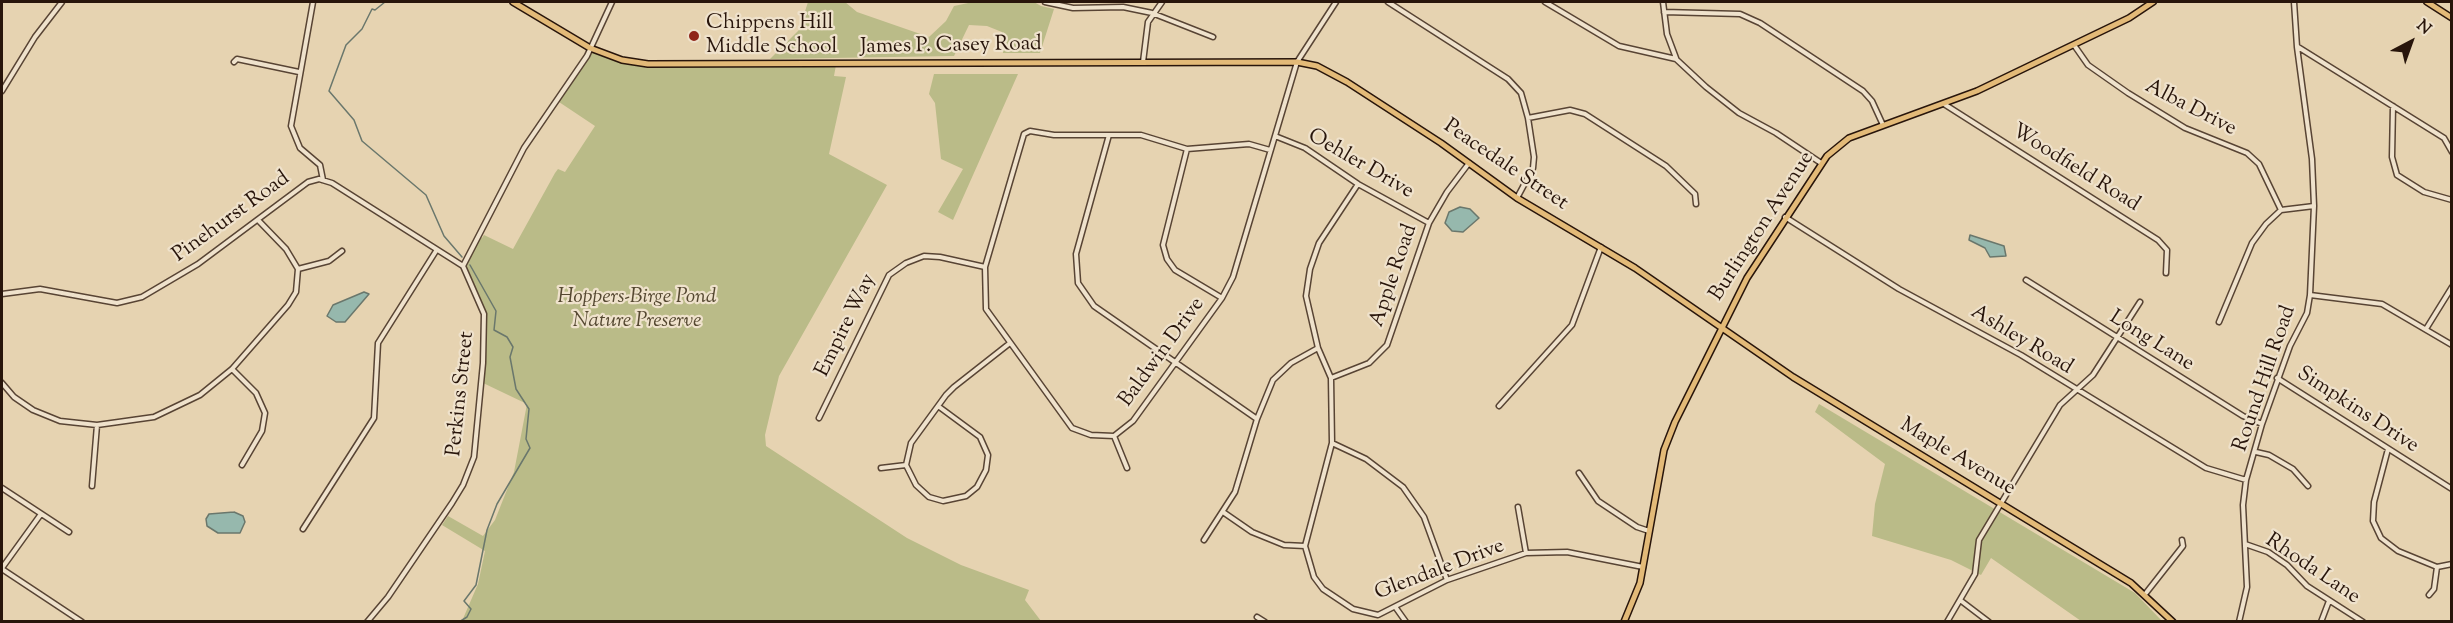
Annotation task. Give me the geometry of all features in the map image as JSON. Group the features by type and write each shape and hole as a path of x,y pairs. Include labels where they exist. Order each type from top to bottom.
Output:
{"main road":[{"name":"James P. Casey Road","path":"513,2 590,48 630,62 666,65 1297,62"},
{"name":"Burlington Avenue","path":"1624,621 1636,596 1643,567 1667,442 1720,326 1747,278 1821,163 1849,138 1944,104 2140,12 2153,2"},
{"path":"2427,2 2451,18"},
{"name":"Peacedale Street","path":"1297,62 1317,66 1347,82 1469,163 1517,198 1602,246 1720,326"},
{"name":"Maple Avenue","path":"1720,326 1793,377 2145,593 2173,621"}],"street":[{"path":"2,91 36,37 62,2"},
{"path":"314,2 291,118 292,133 300,148 320,165 323,180"},
{"path":"462,266 529,140 590,48 612,2"},
{"path":"1046,2 1073,8 1123,7 1152,14 1213,37"},
{"path":"1143,62 1144,41 1152,14 1162,2"},
{"name":"Baldwin Drive","path":"1109,135 1054,135 1026,132 1021,139 985,267 986,309 1072,428 1091,435 1114,436 1133,421 1222,298 1233,277 1297,62 1336,2"},
{"path":"1388,2 1508,79 1521,93 1528,118 1533,168 1517,198"},
{"path":"1545,2 1619,46 1676,59 1739,113 1776,133 1821,163"},
{"path":"1663,2 1667,34 1676,59"},
{"name":"Round Hill Road","path":"2239,621 2247,587 2243,505 2246,480 2277,378 2307,313 2310,296 2314,206 2312,159 2297,47 2294,2"},
{"path":"1664,12 1740,14 1760,23 1863,91 1872,101 1883,125"},
{"name":"Alba Drive","path":"2073,44 2088,65 2128,93 2185,128 2247,153 2259,164 2281,210"},
{"path":"2297,47 2444,138 2451,152"},
{"path":"234,62 237,59 299,72"},
{"name":"Woodfield Road","path":"1944,104 2158,240 2167,250 2166,273"},
{"path":"2393,106 2392,157 2397,175 2424,192 2451,200"},
{"path":"1528,118 1570,111 1585,114 1666,166 1695,194 1696,204"},
{"path":"1257,419 1094,306 1078,283 1076,254 1109,135 1142,135 1187,149 1249,144 1270,150"},
{"name":"Oehler Drive","path":"1275,136 1305,148 1358,184 1429,223"},
{"path":"1187,149 1162,245 1167,259 1175,270 1222,298"},
{"name":"Apple Road","path":"1331,378 1369,363 1387,345 1429,223 1447,192 1469,163"},
{"name":"Pinehurst Road","path":"2,294 40,289 58,290 100,301 132,300 153,291 198,264 308,182 323,180 462,266"},
{"path":"1223,512 1252,532 1284,546 1305,546 1332,443 1331,378 1318,348 1306,296 1310,269 1319,243 1358,184"},
{"path":"2219,322 2252,243 2281,210 2314,206"},
{"name":"Ashley Road","path":"1785,217 1899,289 2020,355 2206,468 2246,480"},
{"path":"2,383 14,397 33,410 60,421 97,425 154,417 200,395 232,369 288,305 296,292 298,269 286,249 258,220"},
{"path":"1498,406 1572,325 1602,246"},
{"path":"298,269 329,261 342,251"},
{"path":"303,529 374,418 378,343 436,251"},
{"name":"Empire Way","path":"819,418 889,275 906,262 924,256 940,257 985,267"},
{"name":"Perkins Street","path":"367,621 388,597 452,503 463,485 474,457 483,363 484,314 462,266"},
{"name":"Long Lane","path":"2026,280 2116,339 2243,416 2262,424"},
{"path":"2426,329 2451,287"},
{"path":"2310,296 2382,304 2451,345"},
{"path":"1947,621 1975,574 1979,540 2060,405 2093,375 2140,302"},
{"path":"938,406 980,437 988,454 986,470 977,487 966,496 944,501 929,497 916,485 906,465 911,443 938,406 954,387 1010,343"},
{"path":"1204,540 1223,512 1244,470 1257,419 1273,380 1291,363 1318,348"},
{"path":"232,369 256,393 265,413 262,431 242,465"},
{"name":"Simpkins Drive","path":"2277,378 2451,489"},
{"path":"92,486 97,425"},
{"path":"1114,436 1127,468"},
{"path":"1332,443 1366,459 1403,487 1424,517 1447,580"},
{"path":"2388,449 2374,502 2373,520 2381,538 2398,551 2437,567 2451,564"},
{"path":"2256,452 2269,455 2293,469 2308,486"},
{"path":"881,468 906,465"},
{"path":"1579,473 1598,501 1637,527 1649,531"},
{"path":"2,488 69,531"},
{"path":"1518,507 1526,554"},
{"path":"41,514 2,568 82,621"},
{"path":"2145,593 2183,546 2182,540"},
{"name":"Rhoda Lane","path":"2245,544 2277,559 2307,586 2363,621"},
{"name":"Glendale Drive","path":"1305,546 1314,577 1331,596 1353,609 1378,615 1396,608 1414,594 1447,580 1526,554 1567,552 1643,567"},
{"path":"2429,595 2434,589 2437,567"},
{"path":"1960,600 1989,621"},
{"path":"2321,621 2329,601"},
{"path":"1396,608 1406,621"},
{"path":"1257,616 1264,621"}],"green space":[{"path":"808,2 845,2 857,12 929,37 946,21 954,6 973,2 1034,2 1054,9 1040,53 1003,53 1002,32 987,26 969,25 954,56 770,59 799,30"},
{"name":"Hoppers-Birge Pond Nature Preserve","path":"590,48 630,62 836,65 834,76 846,77 829,154 887,185 779,376 765,435 766,446 907,538 961,565 1029,590 1025,600 1041,621 462,621 478,584 485,551 442,525 448,516 483,536 495,520 514,472 527,404 481,382 484,314 463,266 479,236 482,238 484,235 513,249 555,173 558,169 565,172 595,126 556,100"},
{"path":"934,74 1018,74 953,220 938,212 963,169 941,159 935,103 929,94"},
{"path":"1819,404 2135,593 2162,621 2081,621 1991,558 1981,575 1951,560 1872,536 1875,504 1885,464 1815,412"}],"water":[{"path":"1460,207 1470,209 1479,218 1463,232 1452,231 1445,223 1449,212"},
{"path":"1970,235 2004,246 2006,256 1990,257 1985,248 1969,240"},
{"path":"364,292 369,294 345,322 336,322 327,316 333,305"},
{"path":"234,512 243,516 245,522 240,533 218,533 207,526 206,519 209,514"}],"waterway":[{"path":"385,2 375,10 372,9 362,29 346,45 329,91 354,120 362,141 426,195 444,236 462,257"},
{"path":"459,622 467,617 471,609 464,601 476,585 487,530 497,504 530,448 526,439 529,409 516,389 510,357 513,347 507,337 494,330 496,311 470,265"}],"place":[{"name":"Chippens Hill Middle School","path":"694,36"}]}
